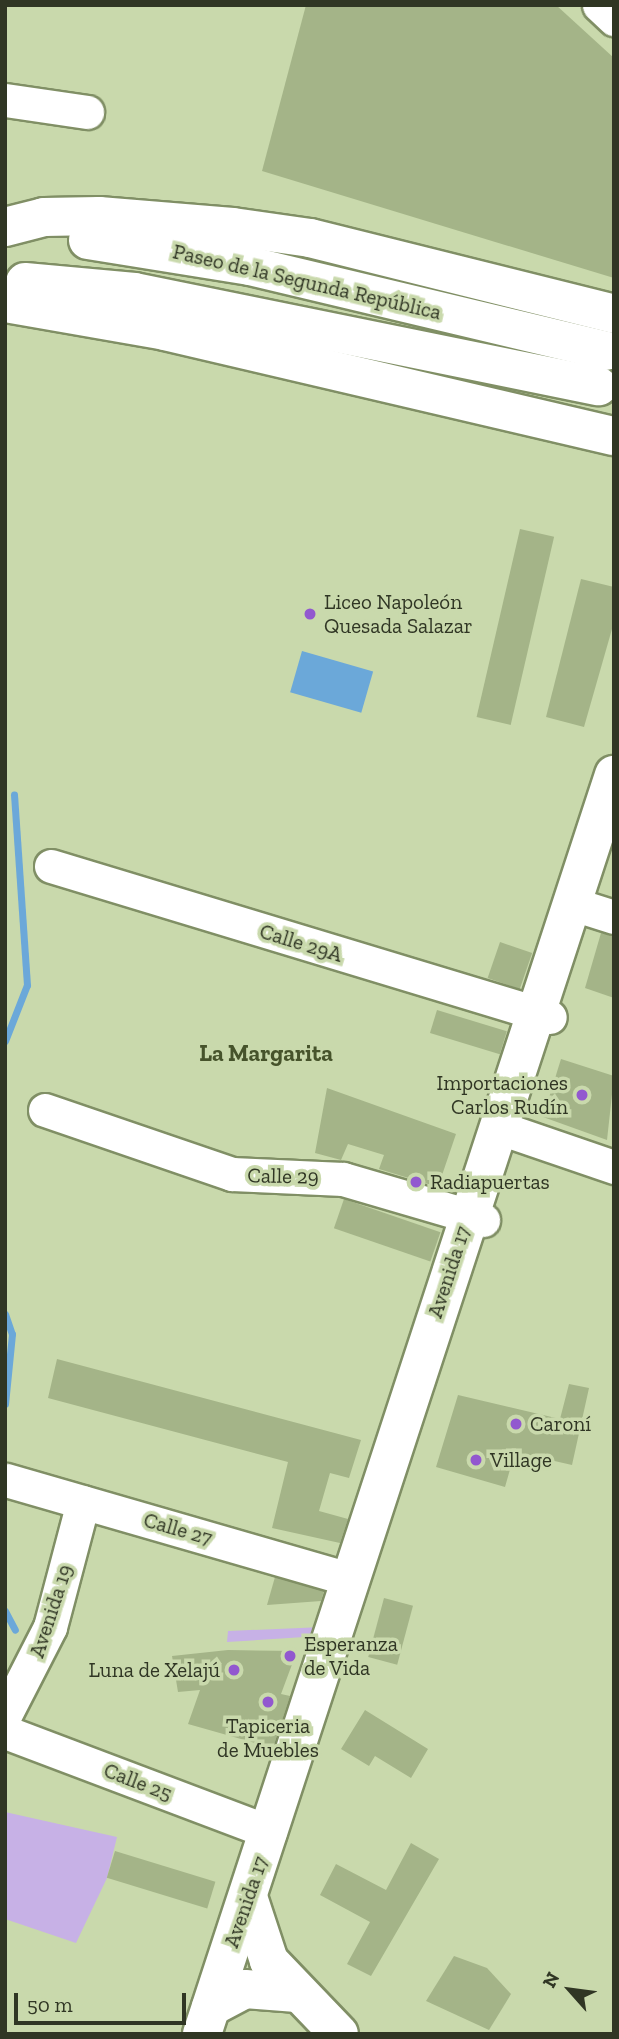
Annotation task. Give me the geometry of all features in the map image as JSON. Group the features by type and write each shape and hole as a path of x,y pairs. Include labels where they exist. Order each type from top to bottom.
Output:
{"main road":[{"path":"5,227 44,217 99,216 233,227 310,239 614,314"},
{"name":"Paseo de la Segunda República","path":"5,237 144,246 602,368 135,292 5,282"},
{"path":"5,303 164,331 614,436"},
{"path":"5,320 164,331"},
{"name":"Avenida 17","path":"591,910 614,775"},
{"name":"Avenida 17","path":"206,2020 292,1771 350,1579 543,1016 591,910 614,825"},
{"name":"Avenida 17","path":"292,1771 305,1755 394,1488 475,1218"},
{"path":"248,1897 261,1947 297,1993 339,2034"},
{"path":"206,2020 245,1989 297,1993"}],"street":[{"path":"599,5 614,19"},
{"path":"5,100 87,112"},
{"name":"Calle 29A","path":"51,866 543,1016"},
{"name":"Calle 29","path":"45,1110 232,1174 343,1179 475,1218"},
{"path":"505,1129 614,1167"},
{"name":"Calle 27","path":"6,1480 350,1579"},
{"name":"Avenida 19","path":"5,1715 50,1627 83,1502"},
{"name":"Calle 25","path":"5,1732 270,1832"}],"shaded area":[{"path":"323,1627 320,1636 227,1642 228,1631"},
{"path":"5,1812 117,1837 107,1878 76,1943 5,1919"}],"water":[{"path":"302,651 373,671 361,713 290,692"}],"building":[{"path":"306,5 556,5 614,58 614,278 262,171"},
{"path":"520,529 554,537 511,725 477,717"},
{"path":"581,579 614,587 614,622 584,727 546,717"},
{"path":"601,933 614,936 614,998 585,988"},
{"path":"500,942 532,953 520,989 488,978"},
{"path":"437,1010 507,1031 500,1054 430,1033"},
{"name":"Importaciones Carlos Rudín","path":"561,1059 614,1076 607,1140 543,1117"},
{"path":"327,1088 456,1134 438,1187 379,1169 384,1155 348,1144 341,1160 315,1153"},
{"path":"344,1199 440,1232 430,1262 334,1228"},
{"path":"57,1359 361,1440 349,1478 330,1473 319,1511 348,1519 340,1543 272,1528 288,1462 48,1398"},
{"name":"Caroní","path":"569,1384 589,1388 572,1465 515,1452 505,1487 436,1467 458,1395 560,1419"},
{"path":"275,1577 324,1591 321,1601 267,1605"},
{"path":"384,1598 413,1606 397,1665 368,1657"},
{"path":"228,1650 297,1651 281,1694 290,1696 273,1748 188,1724 200,1690 178,1692 172,1656"},
{"path":"365,1710 428,1749 411,1778 375,1756 369,1766 341,1749"},
{"path":"411,1843 439,1859 371,1976 347,1964 370,1922 320,1895 336,1864 386,1890"},
{"path":"115,1851 215,1882 207,1908 107,1878"},
{"path":"454,1956 487,1968 511,1994 489,2030 426,2001"}],"waterway":[{"path":"5,1041 27,985 14,794"},
{"path":"5,1314 12,1334 5,1404"},
{"path":"5,1611 15,1630"}],"place":[{"name":"Liceo Napoleón Quesada Salazar","path":"310,614"},
{"name":"Importaciones Carlos Rudín","path":"582,1095"},
{"name":"Radiapuertas","path":"416,1182"},
{"name":"Caroní","path":"516,1424"},
{"name":"Village","path":"476,1460"},
{"name":"Esperanza de Vida","path":"290,1656"},
{"name":"Luna de Xelajú","path":"234,1670"},
{"name":"Tapiceria de Muebles","path":"268,1702"}],"district":[{"name":"La Margarita","path":"266,1053"}]}
